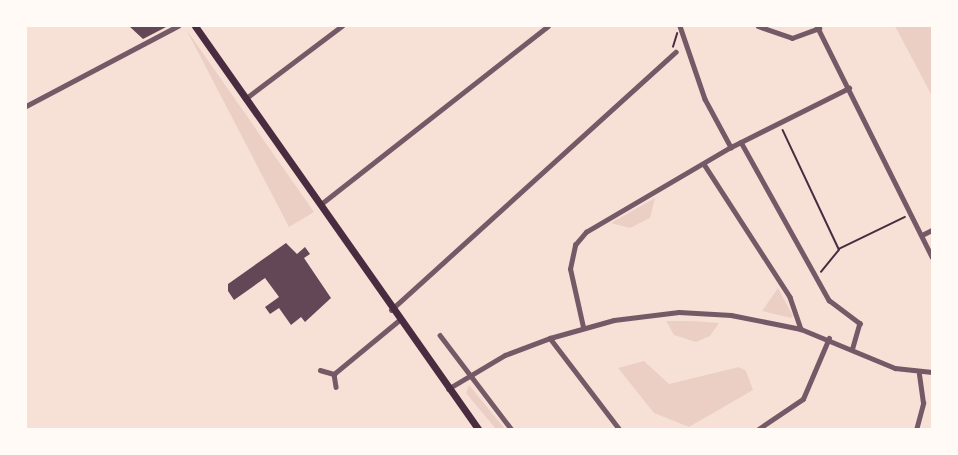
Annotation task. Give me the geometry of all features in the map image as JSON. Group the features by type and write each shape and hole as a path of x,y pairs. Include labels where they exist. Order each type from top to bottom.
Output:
{"main road":[{"path":"195,26 321,204 398,321 447,390 479,429"}],"street":[{"path":"26,106 178,26"},
{"path":"245,99 295,56 342,26"},
{"path":"321,204 548,26"},
{"path":"758,26 792,38 818,27 933,257"},
{"path":"681,28 705,99 731,147"},
{"path":"391,310 676,52"},
{"path":"583,327 570,269 580,238 731,147 849,88"},
{"path":"741,142 814,276 834,305 860,323 853,348"},
{"path":"704,164 790,297 801,328"},
{"path":"922,235 933,230"},
{"path":"447,390 468,377 550,338 583,327 679,312 801,328 919,374 933,372"},
{"path":"334,374 398,321"},
{"path":"440,335 468,377 512,429"},
{"path":"550,338 621,429"},
{"path":"757,429 803,399 829,338"},
{"path":"320,370 334,374"},
{"path":"334,374 336,387"},
{"path":"916,429 922,403 919,374"}],"path":[{"path":"676,52 670,39 681,28"},
{"path":"780,122 839,249 839,256 814,276"},
{"path":"839,249 911,214"}],"shaded area":[{"path":"895,26 932,26 932,96"},
{"path":"186,29 314,212 289,227"},
{"path":"655,198 650,218 630,228 611,223"},
{"path":"778,288 793,316 791,318 762,311"},
{"path":"666,321 719,323 710,336 696,342 674,335"},
{"path":"644,361 669,384 739,367 746,371 753,390 689,427 654,413 618,368"},
{"path":"469,385 505,429 496,429 466,393"}],"building":[{"path":"129,26 168,26 143,39"},
{"path":"286,243 297,254 305,247 310,254 304,258 331,298 305,322 301,317 291,325 279,308 270,314 265,307 279,297 265,278 234,300 228,291 228,284"}]}
